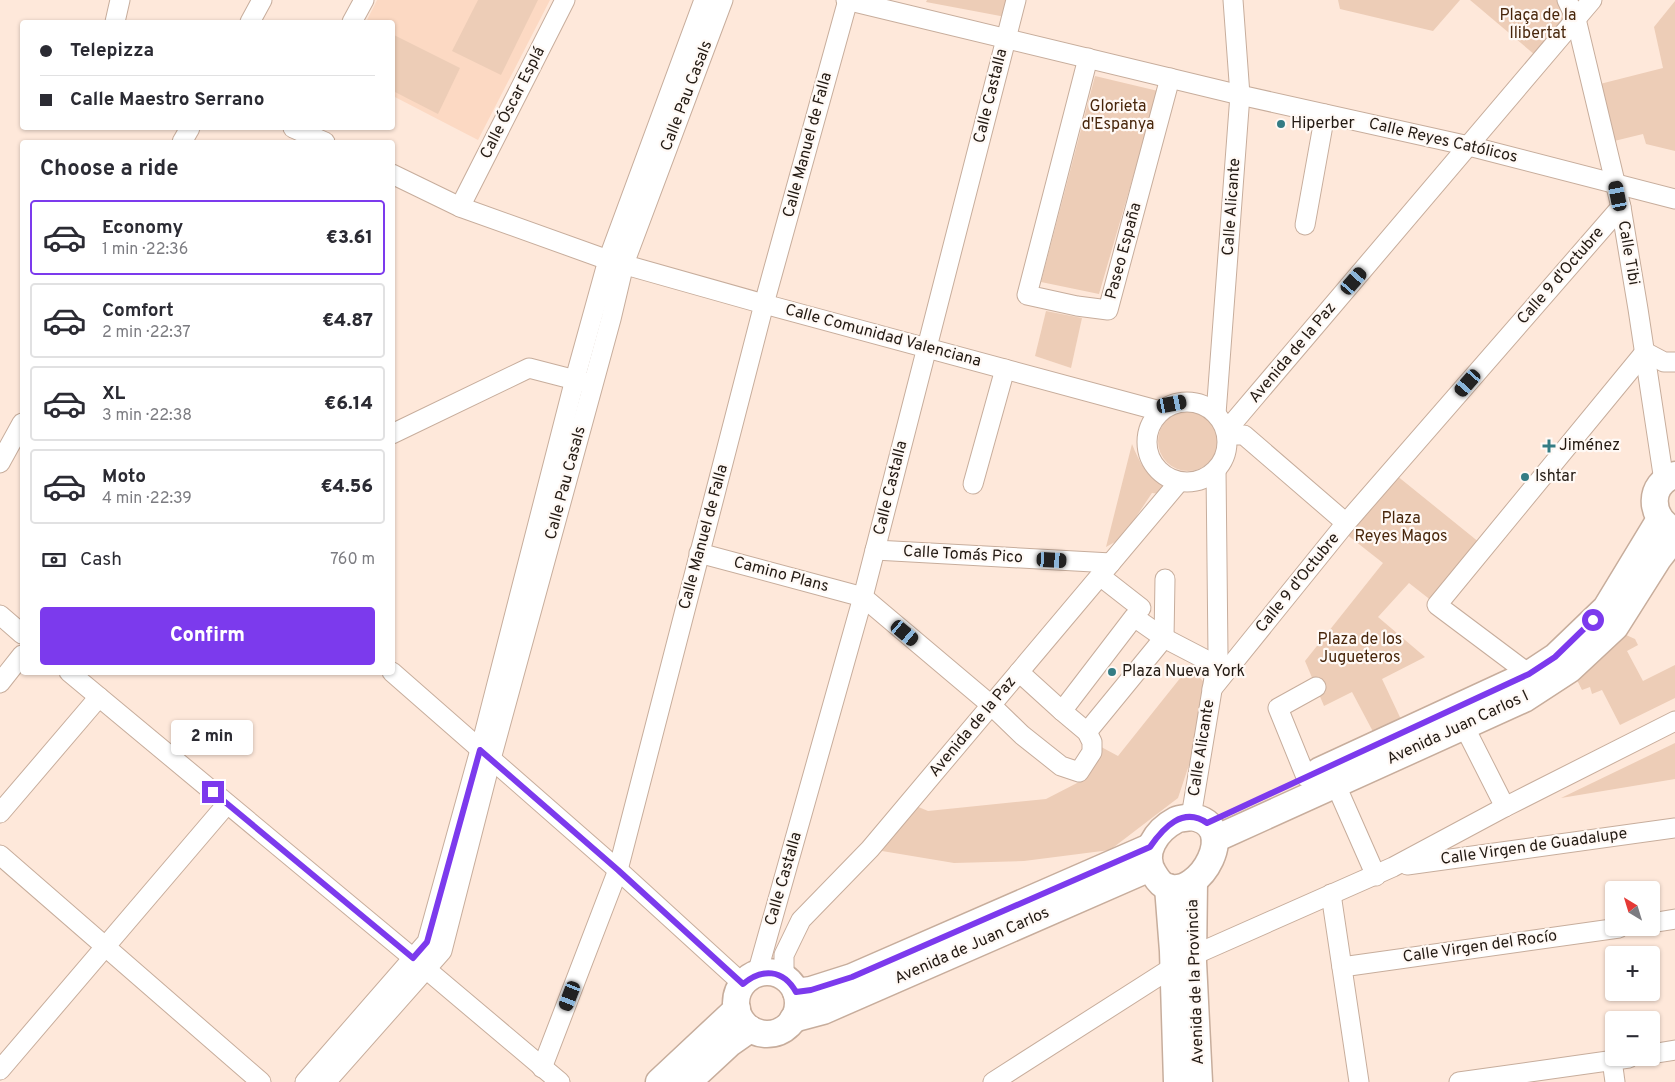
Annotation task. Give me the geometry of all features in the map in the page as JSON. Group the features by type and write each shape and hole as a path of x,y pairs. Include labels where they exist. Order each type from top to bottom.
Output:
{"main road":[{"path":"1670,529 1654,504 1655,495 1671,475"},
{"name":"Avenida Juan Carlos I","path":"1204,826 1529,674 1555,657 1606,608 1670,529"},
{"name":"Avenida Juan Carlos I","path":"1204,826 1335,784 1524,699 1570,669 1615,627 1658,559 1670,529"},
{"path":"1177,820 1204,826 1215,849 1211,860 1194,881 1181,887 1168,887 1158,880 1150,858 1164,828 1177,820"},
{"name":"Avenida de Juan Carlos","path":"790,985 811,990 852,977 1150,858"},
{"name":"Avenida de Juan Carlos","path":"794,1019 823,1010 1150,858"},
{"name":"Avenida de la Provincia","path":"1177,1082 1183,961 1194,881"},
{"name":"Avenida de la Provincia","path":"1168,887 1183,961 1199,1082"},
{"path":"660,1082 747,999 767,973 776,974 790,985 798,1001 797,1011 788,1027 765,1034 747,999"},
{"path":"688,1082 730,1043 747,999"}],"street":[{"path":"115,20 120,0"},
{"path":"251,20 262,0"},
{"path":"353,20 364,0"},
{"name":"Calle Óscar Esplá","path":"460,207 565,0"},
{"name":"Calle Pau Casals","path":"485,755 575,379 704,0"},
{"name":"Calle Pau Casals","path":"420,963 485,755 593,385 611,319 616,262 723,0"},
{"name":"Calle Reyes Católicos","path":"847,0 1240,95 1469,146 1675,199"},
{"name":"Calle Manuel de Falla","path":"542,1068 618,870 764,304 847,0"},
{"name":"Calle Castalla","path":"747,999 863,597 1016,0"},
{"name":"Calle Alicante","path":"1216,414 1240,95 1233,0"},
{"name":"Calle Tibi","path":"1567,0 1576,19 1616,184 1644,352 1671,475"},
{"name":"Avenida de la Paz","path":"1227,433 1592,0"},
{"name":"Paseo España","path":"1088,58 1027,295 1077,306 1108,310 1170,78"},
{"path":"1305,225 1325,114"},
{"path":"294,132 319,140"},
{"name":"Calle Comunidad Valenciana","path":"395,175 460,207 616,262 1160,411"},
{"name":"Calle 9 d'Octubre","path":"1212,689 1346,523 1621,207"},
{"path":"1529,674 1437,605 1644,352 1664,362 1675,362"},
{"path":"395,433 529,368 593,385"},
{"path":"973,484 1004,369"},
{"path":"1186,401 1200,403 1213,410 1216,414 1223,422 1227,433 1228,445 1224,459 1216,470 1207,477 1194,482 1179,482 1166,477 1154,466 1148,453 1146,441 1149,427 1160,411 1172,404 1186,401"},
{"path":"0,462 20,427"},
{"path":"1227,433 1244,436 1346,523"},
{"name":"Calle Alicante","path":"1204,826 1212,689 1218,654 1216,470"},
{"name":"Avenida de la Paz","path":"790,985 784,955 801,920 870,849 1179,482"},
{"name":"Calle Tomás Pico","path":"875,550 1106,569"},
{"name":"Camino Plans","path":"699,553 863,597"},
{"path":"1106,569 1142,608"},
{"path":"1087,732 1164,638 1165,580"},
{"path":"863,597 991,705 1022,735 1061,766 1079,772 1092,752 1092,742 1087,732 1019,672"},
{"path":"0,615 20,632"},
{"path":"1062,711 1134,617 1164,638 1216,665"},
{"path":"0,682 20,657"},
{"path":"73,675 420,963 560,1082"},
{"path":"395,675 618,870 747,999"},
{"path":"1306,778 1278,708 1316,687"},
{"path":"0,814 99,697"},
{"path":"992,1082 1183,961 1330,894 1376,876 1505,807 1675,721"},
{"path":"1464,726 1505,807"},
{"path":"1335,784 1376,876"},
{"path":"0,1070 227,804"},
{"name":"Calle Virgen de Guadalupe","path":"1393,867 1675,828"},
{"path":"0,855 107,946 261,1082"},
{"path":"1330,894 1359,1082"},
{"path":"1660,922 1675,919"},
{"name":"Calle Virgen del Rocío","path":"1342,968 1605,930"},
{"path":"305,1082 420,963"},
{"path":"326,1082 420,963"},
{"path":"1660,1052 1675,1050"},
{"path":"1459,1082 1605,1061"},
{"path":"1615,1082 1618,1066"}],"shaded area":[{"path":"377,0 550,0 478,140 395,97 395,20 367,20"}],"green space":[{"path":"478,0 538,0 501,75 452,51"},
{"path":"927,0 1014,0 1011,18 926,2"},
{"name":"Plaça de la llibertat","path":"1338,0 1460,0 1433,31 1340,9"},
{"name":"Plaça de la llibertat","path":"1470,0 1566,0 1576,19 1541,60"},
{"path":"1675,1 1675,151 1646,144 1643,134 1606,143 1592,86 1663,68 1654,27"},
{"path":"395,36 460,68 438,114 395,92"},
{"name":"Glorieta d'Espanya","path":"1095,76 1158,91 1099,294 1041,282"},
{"path":"1046,311 1082,318 1071,368 1035,356"},
{"path":"1182,411 1194,411 1205,416 1213,424 1218,435 1216,453 1205,466 1194,471 1182,471 1171,466 1163,458 1158,447 1158,435 1163,424 1171,416"},
{"path":"1132,444 1141,463 1149,474 1159,483 1166,486 1161,494 1152,493 1122,538 1106,547"},
{"path":"1391,471 1485,547 1437,605 1409,583 1378,617 1425,657 1382,679 1406,730 1379,743 1352,692 1324,706 1305,661 1383,563 1341,530"},
{"path":"1624,634 1635,639 1638,645 1627,651 1643,681 1675,665 1675,698 1620,725 1602,690 1592,694 1590,687 1582,690 1575,676"},
{"path":"1189,667 1205,683 1190,762 1178,798 1110,850 1024,861 954,863 870,849 909,803 928,811 1046,799 1079,782 1061,766 1079,772 1092,742 1118,756"},
{"path":"1675,743 1675,779 1561,798"}],"place":[{"name":"Hiperber","path":"1281,124"},
{"name":"Jiménez","path":"1549,446"},
{"name":"Ishtar","path":"1525,477"},
{"name":"Plaza Nueva York","path":"1112,672"}],"route":[{"path":"213,792 413,958 427,942 480,750 618,870 743,984 757,974 776,974 791,984 796,992 811,990 852,977 1150,847 1164,828 1177,820 1191,817 1200,818 1207,823 1529,674 1555,657 1593,620"}],"park label":[{"name":"Plaza Reyes Magos","path":"1401,528"},
{"name":"Plaza de los Jugueteros","path":"1360,649"}]}
